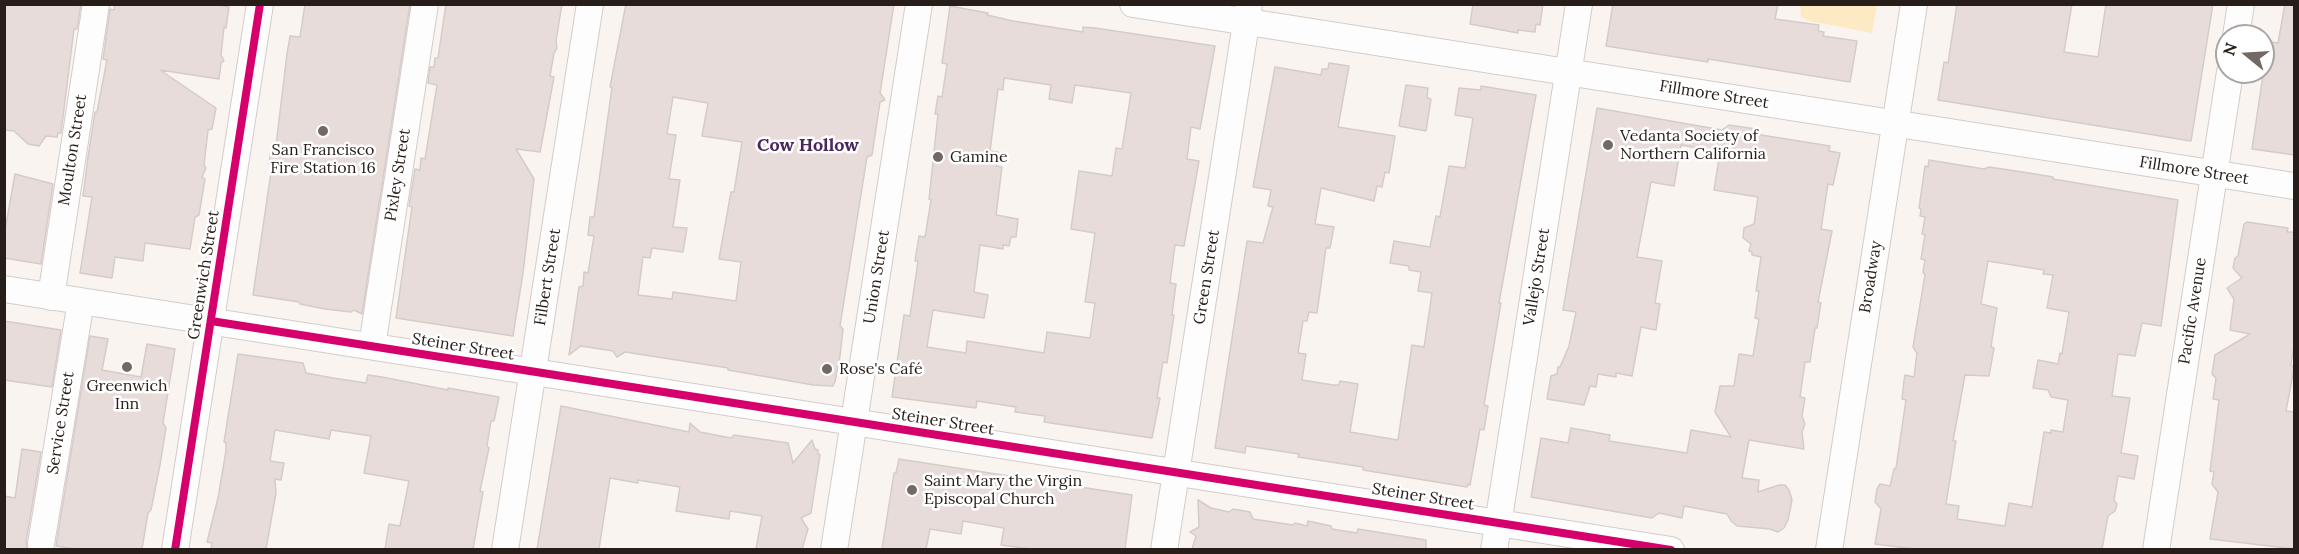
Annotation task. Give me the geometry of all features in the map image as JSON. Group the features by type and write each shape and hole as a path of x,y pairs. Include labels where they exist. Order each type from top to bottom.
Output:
{"street":[{"name":"Moulton Street","path":"51,297 96,4"},
{"name":"Greenwich Street","path":"175,549 260,4"},
{"name":"Pixley Street","path":"372,346 425,4"},
{"name":"Filbert Street","path":"505,549 590,4"},
{"name":"Union Street","path":"834,549 920,4"},
{"name":"Fillmore Street","path":"1134,4 1248,13 1568,72 2295,186"},
{"name":"Vallejo Street","path":"1494,549 1579,4"},
{"name":"Broadway","path":"1829,549 1914,4"},
{"path":"2238,24 2241,4"},
{"name":"Green Street","path":"1164,549 1248,13"},
{"name":"Pacific Avenue","path":"2156,549 2228,84"},
{"name":"Steiner Street","path":"4,289 1671,549"},
{"name":"Service Street","path":"41,544 81,301"}],"shaded area":[{"path":"1800,5 1877,5 1872,33 1810,21 1801,17"}],"building":[{"path":"4,4 81,4 77,29 74,29 61,133 58,133 57,137 46,136 39,146 28,144 14,131 4,130"},
{"path":"115,4 215,4 229,7 221,55 224,61 221,63 219,79 160,70 216,108 212,129 208,130 204,165 206,168 202,177 205,179 199,215 195,217 190,249 145,243 143,261 115,257 112,278 80,273 92,197 83,196 88,157 107,60 103,59 110,9 114,10"},
{"path":"305,4 410,4 362,314 354,310 351,312 325,309 299,302 253,295 272,165 269,164 272,144 276,145 290,36 300,37"},
{"path":"446,4 562,4 557,48 550,76 554,77 540,152 516,149 534,179 513,336 396,318 412,207 409,206 415,169 420,170 421,158 425,159 437,85 428,83 430,67 434,67 435,58 438,58"},
{"path":"626,4 894,4 880,93 885,100 880,102 872,155 867,157 840,326 843,329 840,356 833,386 813,385 728,370 728,368 625,352 617,357 613,351 581,346 569,355 579,287 583,286 584,272 588,273 594,236 588,235 590,217 594,217 612,87 610,87","holes":["673,97 708,103 702,136 742,142 719,259 741,262 736,301 673,292 672,299 638,295 643,257 650,258 652,248 683,252 687,228 673,227 680,180 669,179 676,135 667,134"]},
{"path":"1473,4 1543,4 1540,25 1536,24 1535,32 1518,30 1518,33 1470,24"},
{"path":"1613,4 1778,4 1775,19 1819,25 1818,31 1824,32 1823,36 1857,41 1850,82 1708,59 1708,62 1606,46"},
{"path":"1957,4 2072,4 2064,52 2098,57 2106,4 2213,4 2191,141 1938,100 1944,62 1948,63"},
{"path":"2285,4 2295,4 2295,155 2252,149 2262,84 2275,84 2275,42 2278,43"},
{"path":"950,6 988,13 987,15 1013,21 1083,32 1083,27 1095,28 1215,46 1200,129 1191,127 1187,159 1199,161 1184,246 1175,245 1170,283 1176,284 1172,315 1174,315 1167,363 1163,362 1157,398 1160,398 1152,438 1044,422 1045,416 1015,412 1016,407 977,401 976,408 892,397 904,315 910,316 918,261 915,261 919,236 925,237 931,200 929,199 938,114 935,114 938,96 942,97 947,64 942,63","holes":["1004,78 1051,85 1049,99 1072,103 1075,85 1131,93 1122,149 1116,148 1112,176 1079,171 1071,229 1095,233 1085,302 1095,303 1090,338 1047,332 1044,353 967,341 966,353 927,347 933,310 984,318 988,295 974,292 980,245 1003,249 1003,245 1009,246 1011,237 1016,237 1018,219 996,215 1002,167 996,166 998,152 990,151 998,89 1003,90"]},
{"path":"1329,63 1349,66 1338,127 1395,136 1389,173 1385,172 1382,187 1377,186 1374,201 1321,188 1315,224 1334,227 1330,248 1326,248 1317,313 1309,312 1307,321 1303,321 1298,353 1306,354 1302,380 1333,385 1339,385 1340,381 1358,384 1350,432 1398,440 1412,345 1424,347 1432,293 1418,291 1421,272 1409,270 1409,266 1390,263 1394,241 1430,247 1436,216 1440,217 1449,166 1465,168 1473,118 1455,115 1459,88 1481,90 1481,86 1536,95 1499,303 1501,303 1484,405 1488,406 1484,430 1480,429 1470,485 1468,484 1467,487 1363,470 1363,467 1298,457 1299,454 1246,446 1245,453 1215,448 1247,241 1263,243 1273,207 1268,206 1271,190 1253,187 1275,67 1321,75 1322,69 1328,69"},
{"path":"1406,85 1428,88 1427,98 1431,99 1426,131 1399,126"},
{"path":"1597,108 1722,130 1729,125 1756,129 1755,134 1830,146 1829,151 1840,153 1833,185 1828,184 1821,229 1832,231 1818,302 1821,303 1817,328 1815,328 1810,362 1805,362 1800,397 1805,398 1802,416 1805,424 1802,432 1804,449 1749,440 1742,478 1759,480 1758,492 1779,485 1785,485 1789,490 1792,500 1788,520 1784,528 1778,532 1770,529 1737,526 1727,514 1684,506 1682,518 1659,513 1652,518 1531,497 1541,438 1568,443 1571,428 1610,435 1609,441 1687,453 1691,430 1731,437 1715,412 1720,386 1734,386 1739,354 1753,356 1759,319 1755,318 1761,257 1752,255 1749,251 1751,244 1743,238 1744,228 1754,224 1758,197 1714,190 1720,152 1681,145 1674,186 1651,182 1637,257 1662,261 1655,303 1660,304 1656,330 1641,327 1632,376 1616,373 1616,377 1598,374 1596,387 1590,386 1584,405 1547,399 1551,376 1557,374 1558,367 1569,346 1576,312 1563,310"},
{"path":"1929,160 1984,169 1989,167 2178,200 2161,326 2142,323 2135,356 2118,354 2112,396 2130,398 2121,453 2138,456 2134,479 2118,476 2114,500 2117,504 2115,511 2108,516 2102,549 1915,549 1875,544 1881,509 1875,502 1877,489 1880,484 1890,486 1896,468 1906,400 1902,399 1905,375 1914,377 1917,353 1913,347 1925,275 1923,272 1925,260 1921,259 1925,217 1920,216 1921,209 1919,208 1925,166 1928,167","holes":["1988,261 2044,270 2043,274 2053,275 2047,308 2069,312 2062,354 2060,353 2058,364 2038,360 2033,388 2048,390 2051,397 2068,400 2063,432 2051,430 2051,433 2044,432 2032,507 2009,503 2005,526 1957,519 1959,506 1946,504 1956,441 1953,441 1965,375 1989,376 1994,348 1991,347 1997,308 1981,304"]},
{"path":"15,174 53,184 41,264 4,258 4,236"},
{"path":"2247,222 2288,228 2287,232 2295,232 2295,338 2291,365 2294,368 2286,411 2295,412 2295,549 2210,539 2218,492 2212,484 2214,472 2210,471 2219,400 2213,399 2216,378 2212,374 2215,355 2250,334 2230,330 2234,299 2227,288 2242,278 2233,268 2235,258 2238,256 2244,224"},
{"path":"4,321 61,330 52,387 4,380"},
{"path":"90,336 108,339 102,370 141,377 147,344 175,349 163,423 166,428 160,465 142,549 75,549 56,546"},
{"path":"238,354 303,363 306,373 333,378 366,383 368,375 499,397 494,421 491,421 487,446 489,448 480,491 483,492 473,549 385,549 389,524 400,526 409,481 364,473 371,436 331,430 329,439 275,430 270,461 284,463 281,480 275,479 276,493 266,549 211,549 212,543 207,542 226,451 224,442"},
{"path":"561,406 689,432 690,423 700,432 731,438 734,435 788,443 793,463 812,440 820,455 811,513 801,518 808,529 802,549 756,549 762,516 730,511 729,519 676,511 680,487 610,478 599,549 537,549"},
{"path":"22,449 41,452 26,542 27,549 4,549 4,496 15,498"},
{"path":"899,459 1132,495 1125,549 1031,549 1001,545 1004,528 963,521 961,534 930,529 926,549 882,549 894,473 896,473"},
{"path":"1198,500 1211,508 1229,512 1233,509 1250,512 1253,519 1307,526 1308,521 1331,526 1332,529 1357,533 1358,529 1426,540 1426,549 1192,549 1196,536 1190,532 1199,527"}],"cycle path":[{"path":"175,550 260,4"},
{"path":"211,321 1671,550"}],"place":[{"name":"San Francisco Fire Station 16","path":"323,131"},
{"name":"Vedanta Society of Northern California","path":"1608,145"},
{"name":"Gamine","path":"938,157"},
{"name":"Greenwich Inn","path":"127,367"},
{"name":"Rose's Café","path":"827,369"},
{"name":"Saint Mary the Virgin Episcopal Church","path":"912,490"}],"district":[{"name":"Cow Hollow","path":"808,146"}]}
